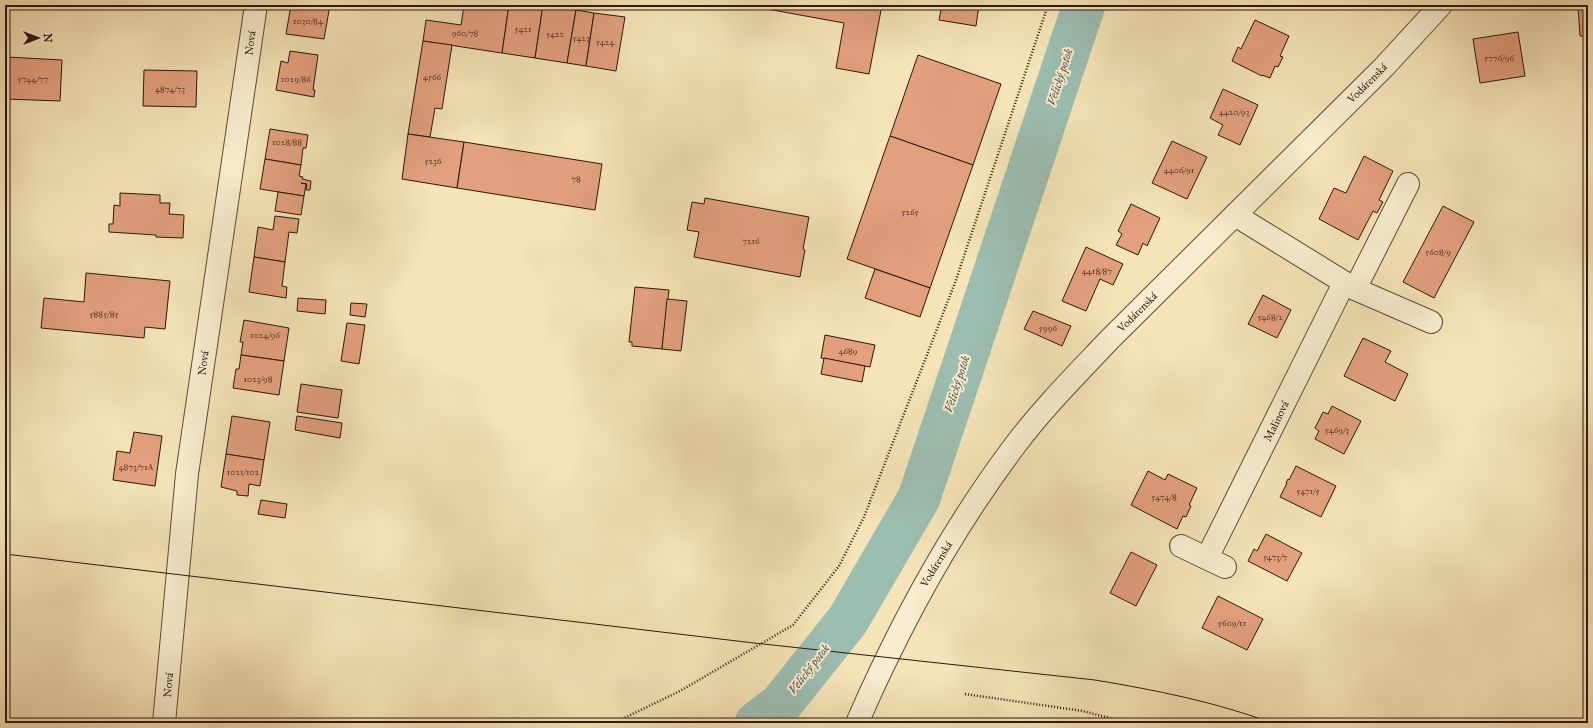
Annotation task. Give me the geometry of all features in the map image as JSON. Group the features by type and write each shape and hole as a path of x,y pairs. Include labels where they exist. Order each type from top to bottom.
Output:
{"street":[{"name":"Nová","path":"164,723 187,474 256,5"},
{"name":"Vodárenská","path":"857,723 921,590 964,517 1016,444 1066,384 1384,67 1441,5"},
{"name":"Malinová","path":"1182,546 1216,562 1350,286 1408,184"},
{"path":"1235,215 1350,286 1432,322"}],"path":[{"path":"614,723 680,691 794,624 839,566 864,517 956,280 1048,5"},
{"path":"965,694 1083,711 1129,723"}],"building":[{"path":"291,5 330,5 324,39 286,34"},
{"path":"464,5 509,5 502,53 423,41 426,20 461,25"},
{"path":"509,5 543,5 535,58 502,53"},
{"path":"543,5 576,10 567,63 535,58"},
{"path":"745,5 882,5 869,74 836,68 844,23"},
{"path":"942,5 979,5 976,26 939,20"},
{"path":"1583,5 1588,5 1588,50 1585,50 1585,36 1580,36 1578,7 1583,7"},
{"path":"576,10 594,13 586,66 567,63"},
{"path":"594,13 625,17 616,71 586,66"},
{"path":"1255,20 1289,36 1280,56 1283,57 1278,67 1275,66 1270,78 1262,76 1232,61 1238,47 1241,49"},
{"path":"1518,32 1525,76 1480,83 1473,39"},
{"path":"423,41 452,45 442,109 435,108 430,137 408,134"},
{"path":"290,51 318,55 313,90 315,90 314,97 276,90 281,61 288,63"},
{"path":"918,55 1001,84 973,165 890,136"},
{"path":"7,57 62,60 60,101 5,99"},
{"path":"144,70 197,71 196,107 143,106"},
{"path":"1223,89 1258,105 1240,145 1218,135 1223,125 1210,118"},
{"path":"270,129 308,135 306,148 303,148 301,165 265,159"},
{"path":"408,134 464,142 457,188 402,179"},
{"path":"890,136 973,165 930,288 847,259"},
{"path":"1172,141 1207,157 1187,199 1152,183"},
{"path":"464,142 602,164 595,210 457,188"},
{"path":"1364,156 1393,171 1379,200 1383,202 1377,213 1373,211 1358,240 1319,219 1334,188 1346,193"},
{"path":"265,159 301,165 299,176 303,177 302,179 311,181 310,190 306,190 307,184 301,183 306,184 304,196 260,189"},
{"path":"278,192 304,196 301,215 275,211"},
{"path":"120,193 160,195 160,203 170,203 169,214 184,215 183,238 109,232 109,224 113,224 114,205 120,206"},
{"path":"705,198 809,217 800,277 694,257 699,232 687,230 692,202 704,204"},
{"path":"1131,204 1160,218 1147,246 1143,243 1138,255 1116,245 1122,234 1118,231"},
{"path":"1443,206 1474,222 1434,298 1403,282"},
{"path":"275,216 299,219 297,233 289,232 285,262 254,257 258,227 273,230"},
{"path":"1086,247 1123,264 1113,285 1100,279 1086,311 1062,301"},
{"path":"254,257 285,262 282,286 287,287 286,298 249,292"},
{"path":"875,269 930,288 920,317 865,298"},
{"path":"86,273 170,281 165,329 145,327 144,338 41,328 44,298 84,302"},
{"path":"635,287 669,290 662,349 632,346 632,342 629,342"},
{"path":"1263,295 1291,310 1277,338 1248,324"},
{"path":"298,298 326,300 325,314 297,311"},
{"path":"667,299 687,301 681,351 662,349"},
{"path":"351,303 367,304 365,317 350,315"},
{"path":"1033,311 1071,326 1062,346 1024,329"},
{"path":"244,320 289,328 284,361 241,355 243,342 240,342"},
{"path":"347,323 365,325 359,364 341,361"},
{"path":"825,335 875,345 870,367 821,358"},
{"path":"1363,338 1391,351 1385,362 1408,374 1395,401 1344,376"},
{"path":"241,355 284,361 279,395 233,388 236,369 239,369"},
{"path":"824,358 865,366 862,382 821,374"},
{"path":"301,384 342,390 338,418 297,412"},
{"path":"1332,406 1361,421 1344,454 1315,439 1319,431 1315,428 1323,412 1328,414"},
{"path":"232,416 270,422 264,460 226,454"},
{"path":"297,416 342,423 340,438 295,430"},
{"path":"134,432 162,436 155,486 113,480 117,451 130,453"},
{"path":"226,454 264,460 260,486 249,484 248,496 237,495 237,491 221,487"},
{"path":"1296,466 1336,486 1321,517 1280,497"},
{"path":"1148,471 1165,480 1168,474 1197,488 1189,505 1191,506 1186,517 1183,516 1177,529 1131,505"},
{"path":"261,500 287,504 285,518 258,514"},
{"path":"1266,534 1302,553 1287,581 1248,561 1254,549 1257,551"},
{"path":"1131,552 1157,565 1136,606 1110,593"},
{"path":"1218,596 1263,619 1247,650 1202,628"}],"waterway":[{"name":"Velický potok","path":"756,723 781,704 848,620 919,498 1084,5"}],"tram line":[{"path":"5,554 754,643 1095,680 1185,697 1272,723"}]}
